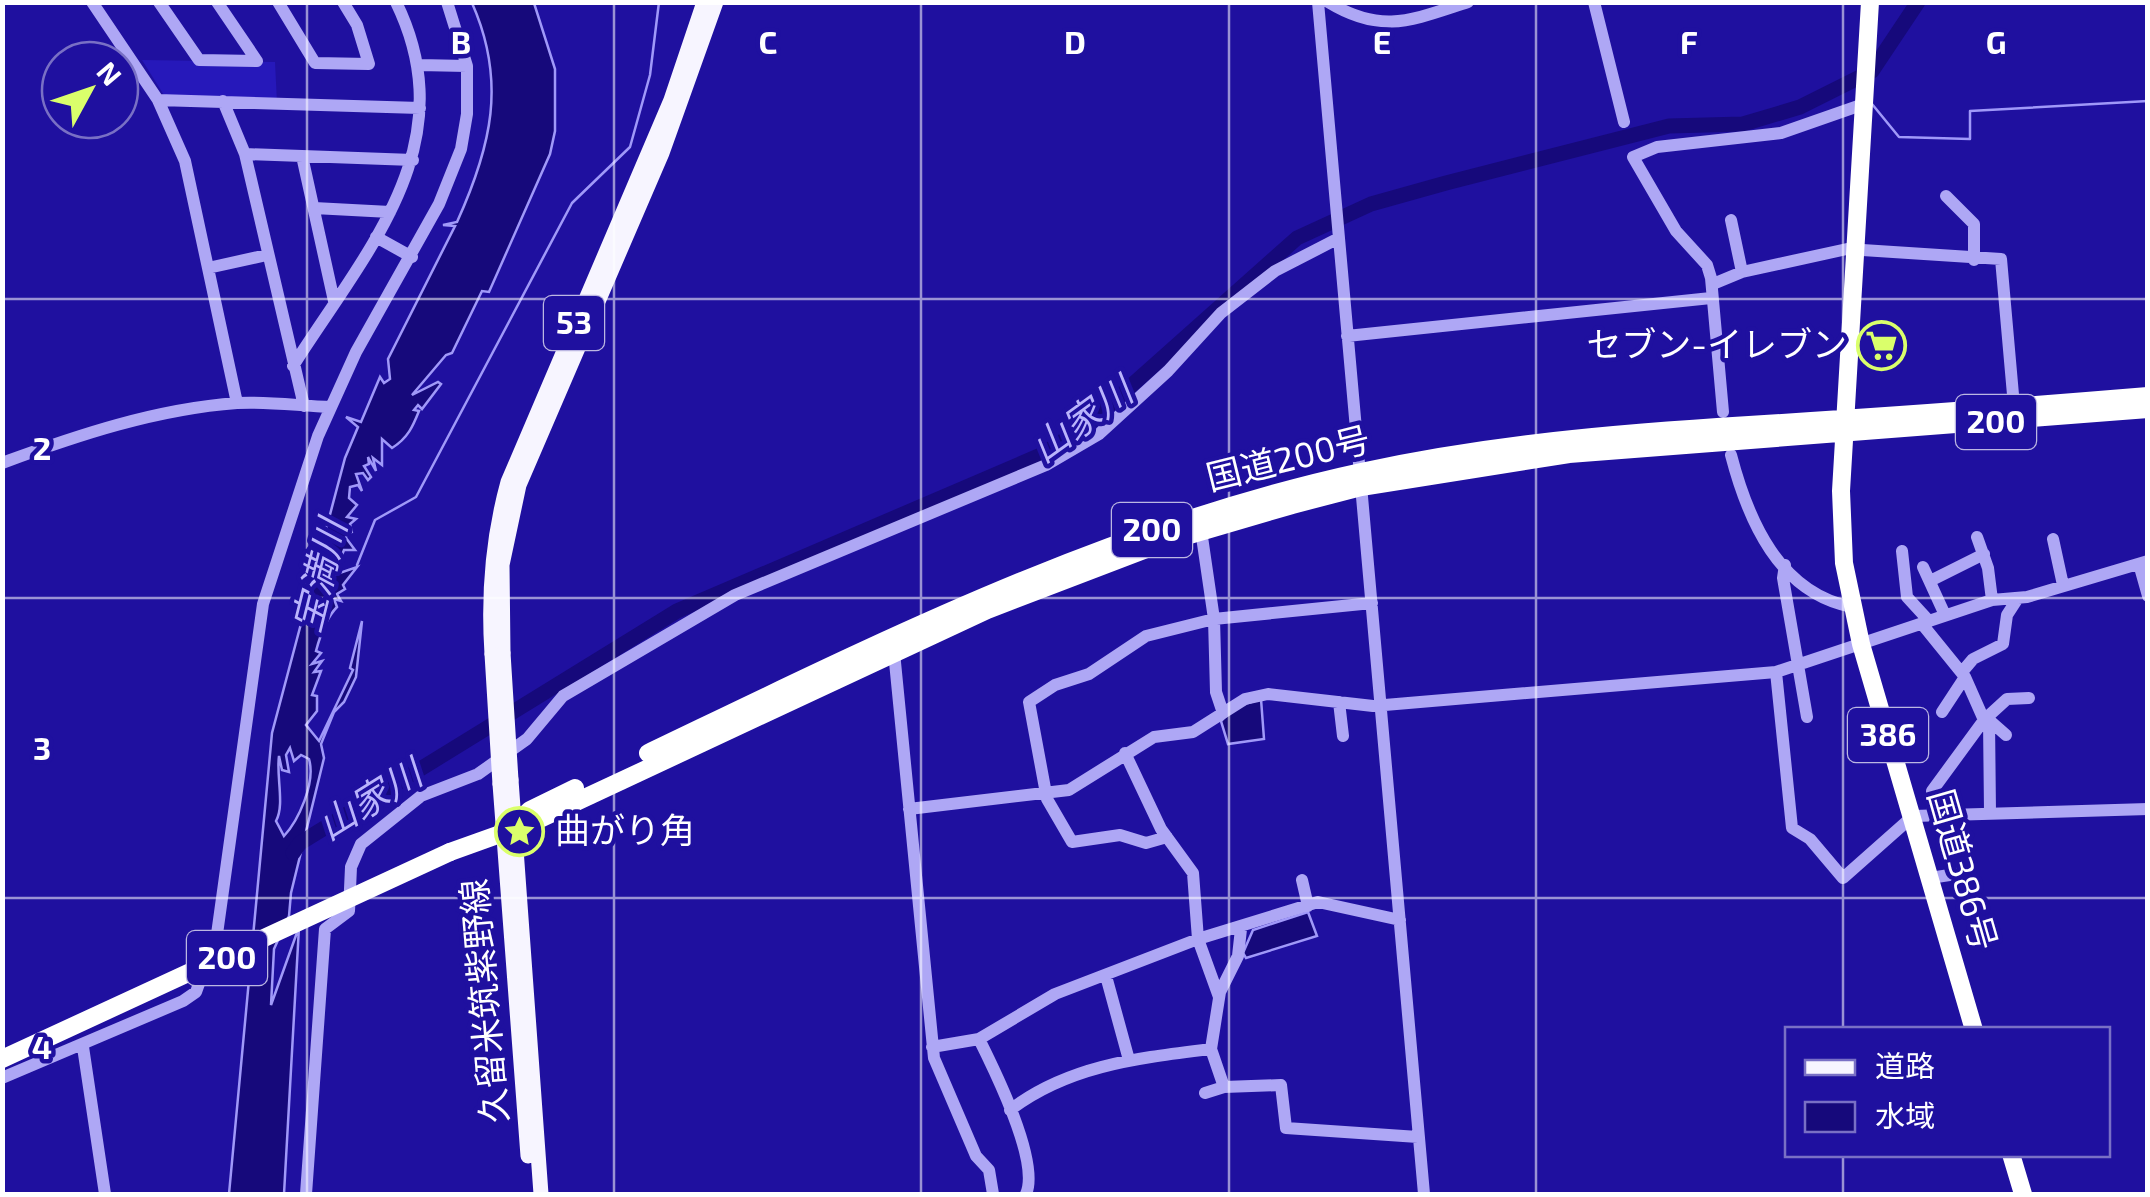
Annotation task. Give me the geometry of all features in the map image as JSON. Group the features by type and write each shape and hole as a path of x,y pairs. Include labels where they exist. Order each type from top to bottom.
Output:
{"highway":[{"path":"1846,426 1870,2"},
{"name":"200","path":"1846,426 2014,406 2148,396"},
{"name":"国道200号","path":"507,828 530,810 998,589 1083,554 1196,516 1566,436 2148,409"},
{"name":"国道386号","path":"1846,426 1841,526 1852,607 1973,1027"},
{"name":"国道200号","path":"2,1059 450,852 507,828 530,824 894,652 1085,570 1361,479"},
{"path":"2012,1157 2023,1194"}],"main road":[{"name":"久留米筑紫野線","path":"532,1194 491,568 495,530 508,482 672,100 704,2"},
{"name":"久留米筑紫野線","path":"497,654 502,565 518,485 662,153 716,2"},
{"name":"久留米筑紫野線","path":"507,828 541,1194"}],"street":[{"path":"92,2 158,100 185,161 237,404"},
{"path":"159,2 198,60 257,61 217,2"},
{"path":"278,2 315,63 369,64 357,25 343,2"},
{"path":"293,366 376,237 414,160 420,108 419,65 396,2"},
{"path":"2,1078 83,1047 196,992 218,934 264,604 331,407 356,352 412,258 461,150 467,114 467,66 447,2"},
{"path":"1318,2 1424,1194"},
{"path":"1328,2 1360,21 1384,24 1420,18 1468,2"},
{"path":"1594,2 1624,122"},
{"path":"419,65 467,66"},
{"path":"158,100 420,108"},
{"path":"223,101 245,154 304,406"},
{"path":"1724,412 1706,265 1676,231 1633,157 1658,147 1782,133 1864,104"},
{"path":"245,154 414,160"},
{"path":"302,156 334,301"},
{"path":"1946,196 1974,224 1974,260"},
{"path":"314,208 390,212"},
{"path":"1731,220 1742,272"},
{"path":"376,237 412,258"},
{"path":"306,1194 325,930 347,923 353,856 361,844 421,796 478,774 527,739 563,696 734,596 1046,465 1098,434 1168,372 1221,312 1275,271 1337,239"},
{"path":"1347,336 1712,290 1742,272 1856,249 2002,259 2014,406"},
{"path":"208,268 268,255"},
{"path":"2,462 120,423 237,404 331,407"},
{"path":"1731,455 1751,521 1784,565 1810,592 1830,603 1852,607"},
{"path":"1201,530 1214,619 1216,692 1222,710"},
{"path":"1977,536 1992,600"},
{"path":"2052,539 2064,585"},
{"path":"1902,551 1907,597 1963,674 1987,720 2006,736"},
{"path":"1930,582 1984,554"},
{"path":"909,809 1068,790 1154,738 1209,725 1222,710 1268,694 1380,705 1776,672 1992,600 2018,598 2143,562 2148,596"},
{"path":"1784,565 1782,578 1807,717"},
{"path":"1923,568 1945,615"},
{"path":"1942,712 1974,659 2002,644 2007,616 2018,598"},
{"path":"1167,837 1146,843 1120,835 1072,842 1045,793 1029,702 1055,684 1090,674 1146,636 1214,619 1372,603"},
{"path":"894,652 932,1047 941,1083 976,1156 990,1170 993,1194"},
{"path":"1776,672 1792,828 1810,839 1844,878 1913,816 2148,809"},
{"path":"1933,813 1932,792 2001,702 2030,698"},
{"path":"1339,702 1342,736"},
{"path":"1987,720 1990,812"},
{"path":"1125,754 1167,837 1193,873 1198,939 1219,998"},
{"path":"1930,878 1969,872"},
{"path":"1302,880 1308,906"},
{"path":"932,1047 979,1039 1055,994 1198,939 1241,929 1318,902 1400,920"},
{"path":"1224,1086 1210,1050 1219,998 1238,956 1241,929"},
{"path":"1106,976 1129,1060"},
{"path":"979,1039 1010,1110 1030,1173 1026,1194"},
{"path":"83,1047 105,1194"},
{"path":"1010,1110 1028,1096 1087,1070 1129,1060 1210,1050"},
{"path":"1206,1093 1224,1086 1281,1085 1286,1128 1418,1137"}],"shaded area":[{"path":"142,60 275,62 277,103 167,100"}],"water":[{"name":"宝満川","path":"472,3 534,3 555,69 555,131 550,154 489,292 482,291 452,353 412,395 441,384 422,409 418,405 414,410 419,411 402,440 392,448 382,439 382,465 373,458 376,471 368,457 369,464 364,466 371,477 368,480 363,473 356,474 362,491 358,485 350,487 349,498 357,505 347,517 356,519 350,524 352,533 347,527 346,538 355,550 344,550 334,575 357,567 343,585 345,589 337,594 341,601 334,599 337,607 319,639 316,651 321,653 312,664 322,661 314,672 321,671 312,695 317,696 317,711 306,725 319,741 353,670 350,668 362,621 356,677 344,702 334,712 321,744 324,758 291,893 289,916 274,949 271,1005 299,927 284,1194 229,1194 272,733 345,458 358,427 346,417 361,422 380,377 384,383 390,379 388,359 455,226 443,225 457,222 479,167 492,87 483,32","holes":["290,748 294,761 301,755 309,759 310,779 300,811 284,836 276,821 280,807 279,756 282,770 289,772 286,755"]},
{"path":"1261,699 1264,739 1228,744 1221,721 1235,707"},
{"path":"1308,912 1317,936 1246,958 1243,953 1253,930"}],"waterway":[{"name":"宝満川","path":"357,565 375,520 416,497 572,203 630,147 650,75 659,2"},
{"name":"山家川","path":"293,853 300,843 677,611 1041,455 1087,425 1297,238 1371,204 1446,183 1669,126 1743,124 1800,107 1872,71 1918,2"},
{"path":"1872,104 1899,137 1970,139 1970,111 2148,101"}],"place":[{"name":"セブン-イレブン","path":"1882,345"},
{"name":"曲がり角","path":"520,831"}]}
